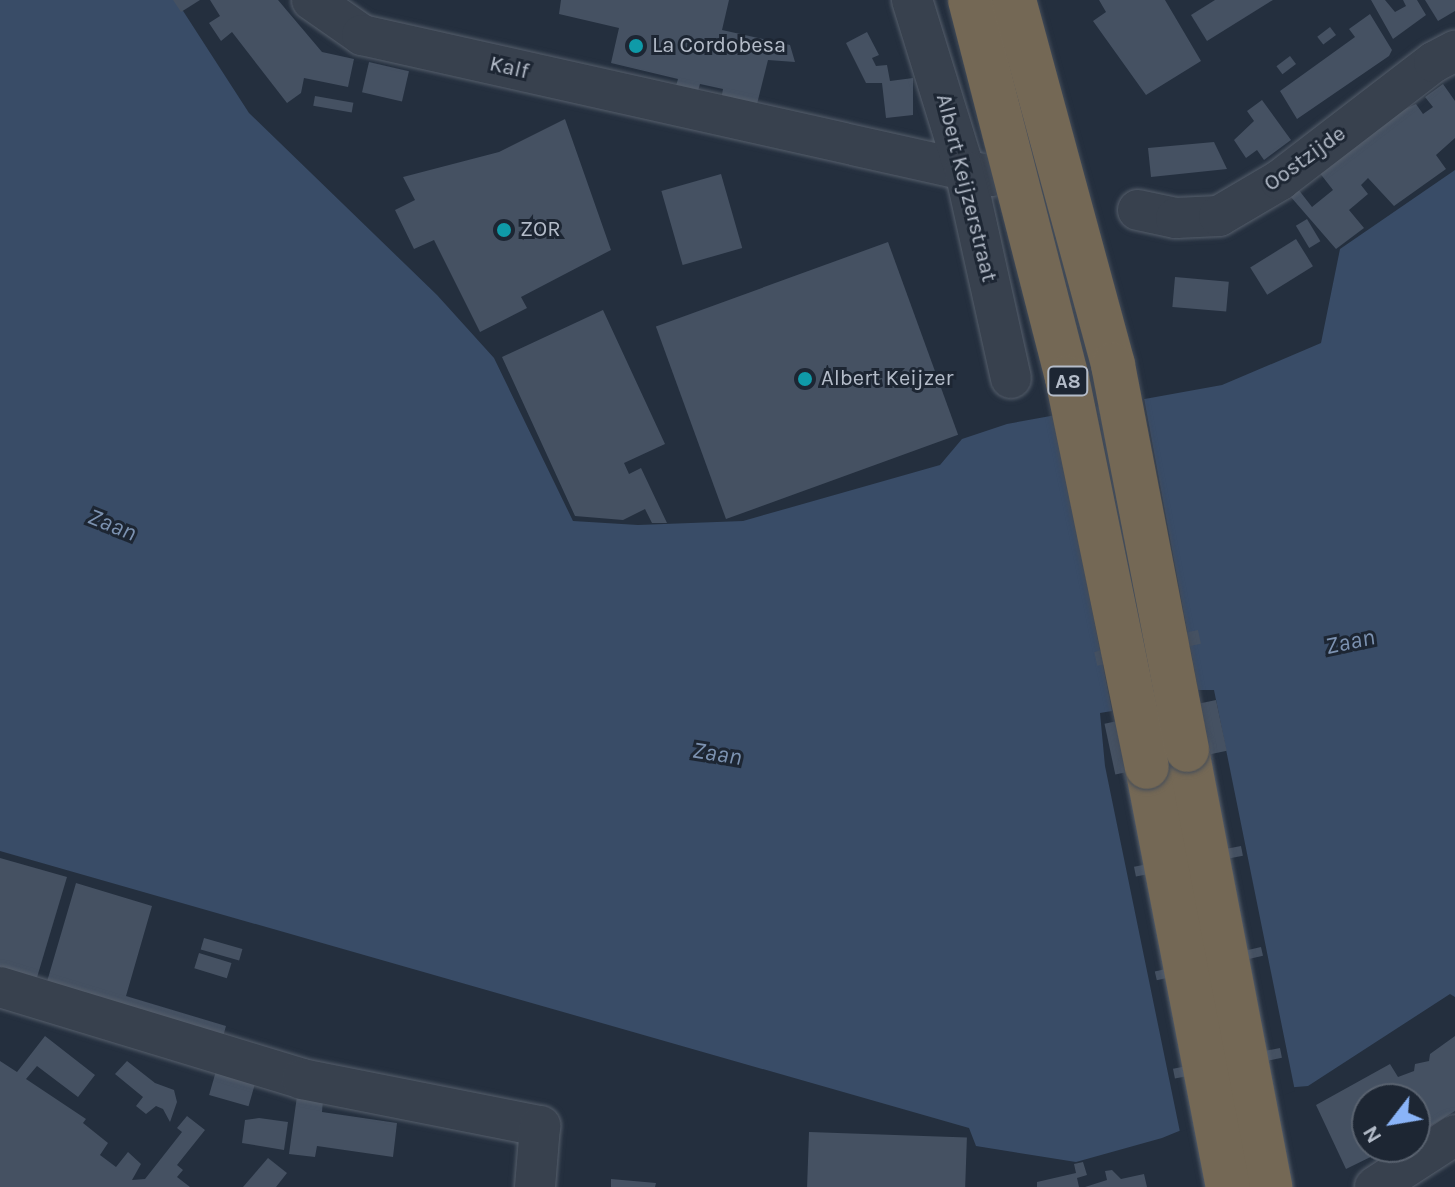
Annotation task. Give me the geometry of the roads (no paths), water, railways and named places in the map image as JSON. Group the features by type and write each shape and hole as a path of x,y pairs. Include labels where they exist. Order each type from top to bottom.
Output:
{"highway":[{"name":"A8","path":"970,0 1067,378 1228,1187"},
{"name":"A8","path":"1014,0 1113,365 1270,1187"}],"street":[{"name":"Kalf","path":"312,0 362,35 978,174"},
{"name":"Albert Keijzerstraat","path":"912,0 978,174 1011,378"},
{"name":"Oostzijde","path":"1138,210 1176,218 1219,216 1280,180 1434,62 1455,51"},
{"path":"0,987 302,1079 540,1126 535,1187"},
{"path":"1375,1187 1455,1135"}],"water":[{"name":"Zaan","path":"0,0 176,0 249,113 437,295 494,358 573,521 638,525 743,521 940,465 962,439 1007,424 1222,385 1321,343 1340,249 1455,170 1455,997 1450,994 1308,1086 1284,1088 1162,1138 1076,1162 976,1146 969,1128 0,851"}],"place":[{"name":"La Cordobesa","path":"636,46"},
{"name":"ZOR","path":"504,230"},
{"name":"Albert Keijzer","path":"805,379"}]}
